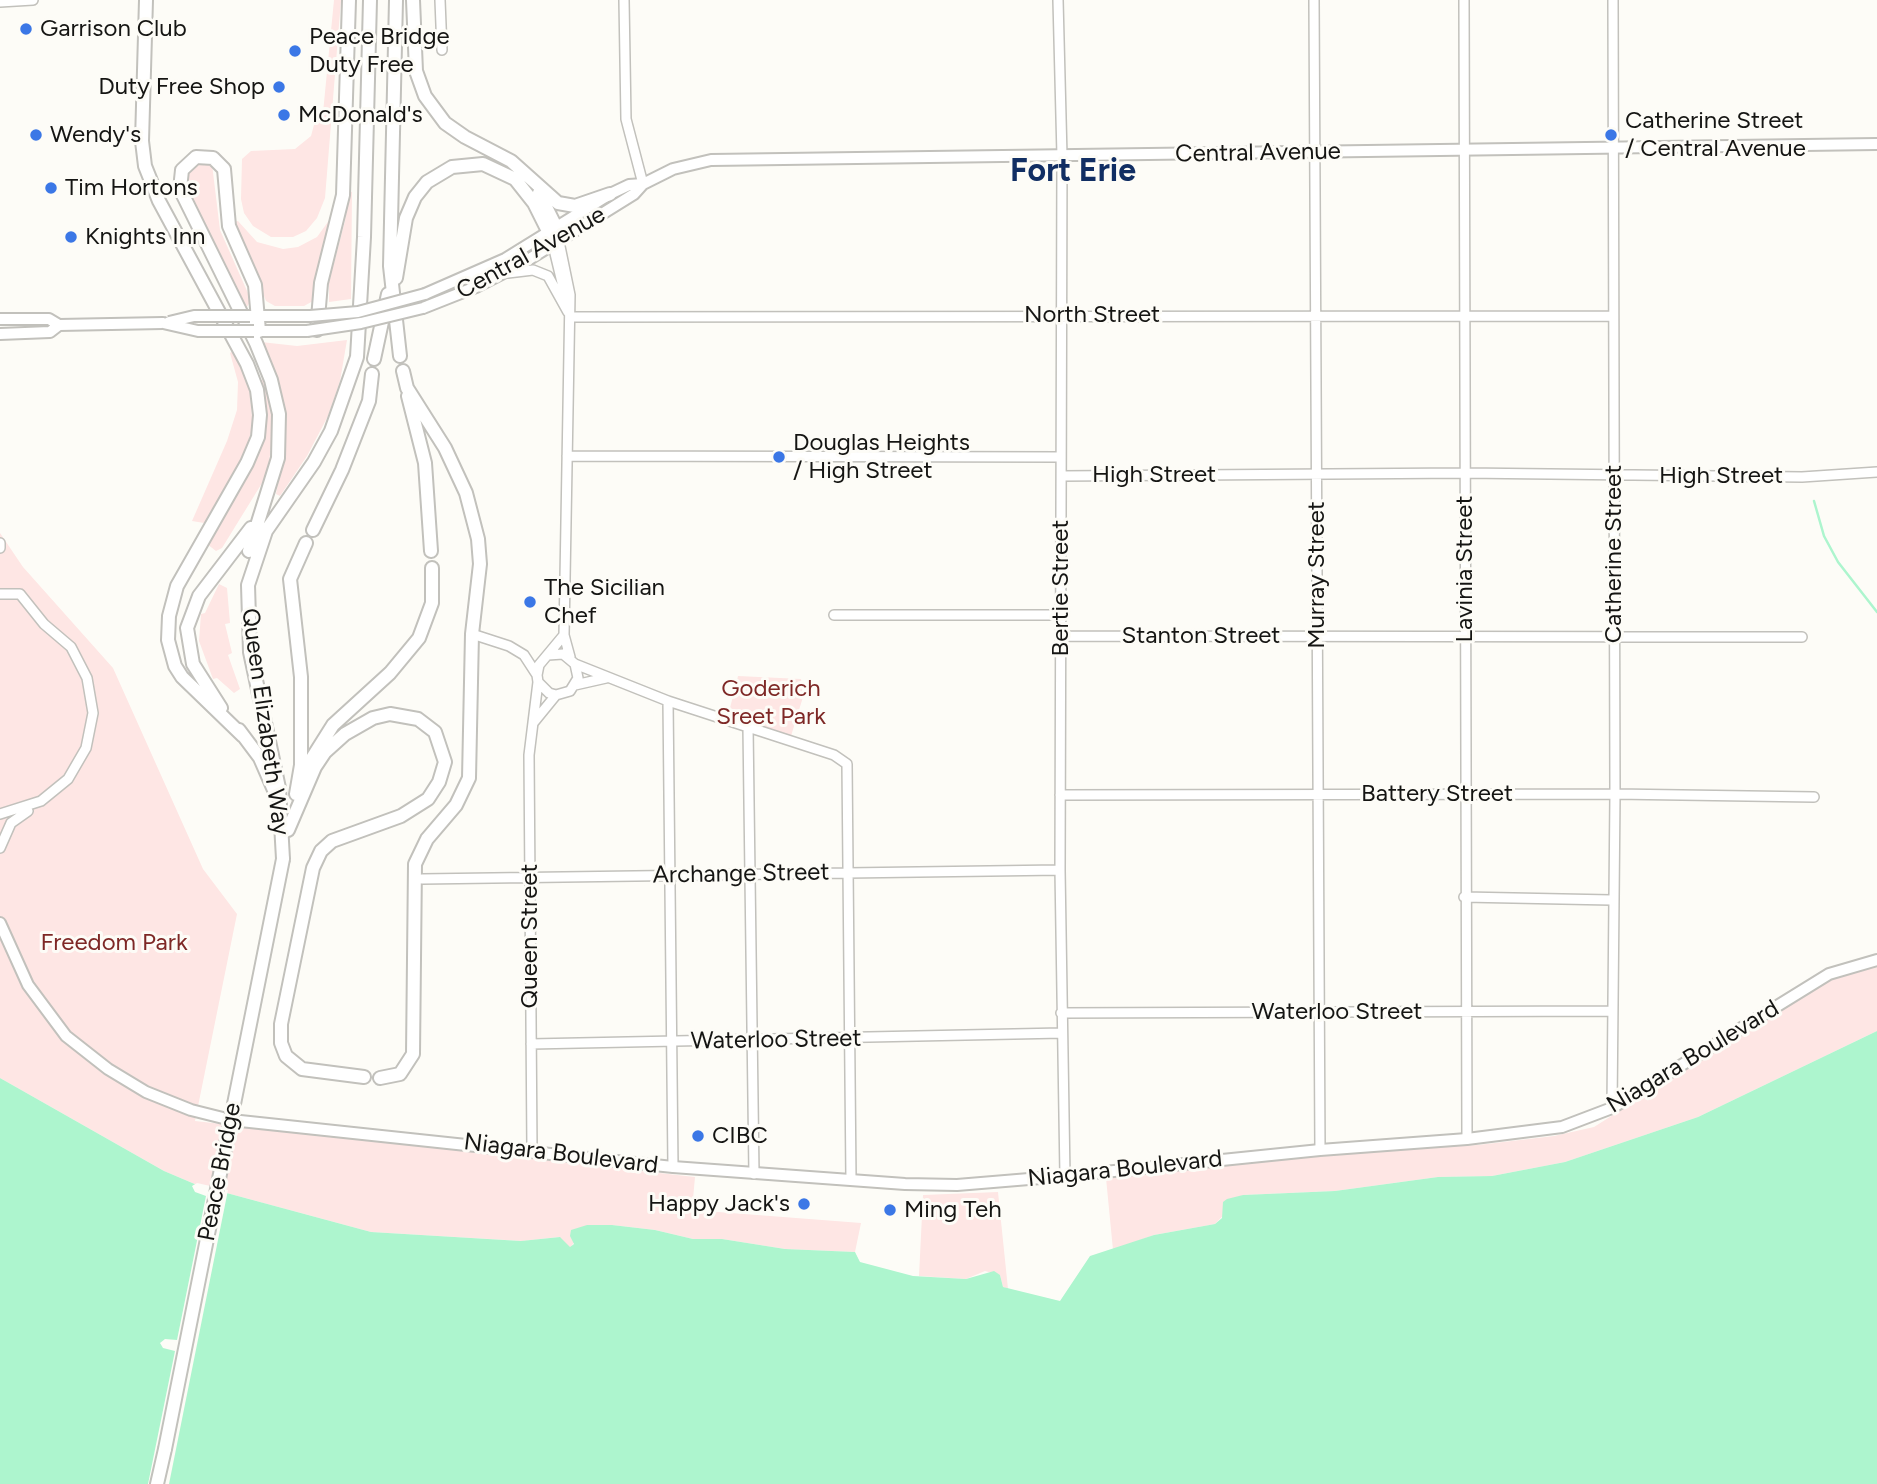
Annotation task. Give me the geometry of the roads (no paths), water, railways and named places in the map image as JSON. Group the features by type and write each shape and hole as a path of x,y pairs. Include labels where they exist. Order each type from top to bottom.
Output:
{"highway":[{"path":"146,0 142,141 145,166 159,201 247,364 257,390 260,415 258,437 247,463 177,586 169,616 168,640 175,666 182,677 243,736"},
{"path":"312,331 343,195 349,0"},
{"name":"Queen Elizabeth Way","path":"283,859 285,827 254,671 247,611 253,563 272,520 314,463 331,430 357,357 364,237 370,0"},
{"path":"396,0 390,266 391,306 400,356"},
{"path":"413,0 416,71 431,107 454,130 511,161 551,200 575,206 610,194"},
{"path":"254,671 242,632 240,592 245,564 279,450 277,404 256,343 180,189 182,170 196,157 213,158 224,169 229,226 255,285 257,331"},
{"path":"374,359 391,306 410,207 427,182 452,167 483,164 515,179 534,202 555,237"},
{"path":"530,178 555,237"},
{"path":"390,266 391,306"},
{"path":"313,530 342,470 371,396 372,374"},
{"path":"380,1078 401,1074 414,1054 413,874 422,848 456,805 468,778 472,634 480,564 473,517 459,475 404,377 426,475 431,551"},
{"path":"265,501 245,538 199,596 187,628 189,652 197,673 266,770 285,827"},
{"path":"296,794 302,727 290,579 306,543"},
{"path":"296,794 305,767 328,730 395,667 419,638 432,603 432,568"},
{"path":"285,827 315,767 335,742 353,729 373,718 402,714 418,719 435,732 444,762 439,782 428,799 401,816 332,841 321,851 313,868 281,1024 281,1043 290,1061 302,1069 364,1077"},
{"name":"Queen Elizabeth Way","path":"285,827 296,794"},
{"name":"Peace Bridge","path":"158,1484 283,859"}],"main road":[{"name":"Central Avenue","path":"0,319 49,319 59,325 163,323 194,316 358,312 425,294 555,237 634,194 643,184 673,169 722,159 1877,145"},
{"name":"Central Avenue","path":"163,323 198,331 312,331 362,324 423,308 504,274 610,194 629,185 643,184"},
{"name":"Central Avenue","path":"0,334 50,332 59,325"},
{"name":"Niagara Boulevard","path":"0,923 28,985 66,1036 108,1069 146,1092 191,1110 231,1120 673,1167 957,1185 1320,1150 1467,1139 1562,1127 1612,1108 1829,974 1877,960"}],"street":[{"path":"0,2 33,0"},
{"path":"440,0 442,51"},
{"path":"624,0 626,119 643,184"},
{"name":"Bertie Street","path":"1058,0 1062,156 1060,870 1065,1176"},
{"name":"Murray Street","path":"1314,0 1318,475 1317,1012 1320,1150"},
{"name":"Lavinia Street","path":"1464,0 1464,897 1467,1139"},
{"name":"Catherine Street","path":"1612,1108 1611,900 1615,794 1611,150 1613,0"},
{"path":"533,724 556,695 570,691 578,678 564,635 570,317 555,237"},
{"path":"504,274 533,270 548,276 555,283 570,317"},
{"name":"North Street","path":"570,317 1614,316"},
{"name":"High Street","path":"567,456 1061,457"},
{"name":"High Street","path":"1062,476 1465,473 1802,477 1877,472"},
{"path":"0,594 20,594 44,624 71,647 84,670 92,696 91,731 86,748 68,779 11,822 0,848"},
{"path":"834,615 1061,615"},
{"path":"472,634 509,646 524,655 547,657 556,653 606,678 668,701 834,755 847,767 851,1180"},
{"path":"538,678 547,657 564,635"},
{"name":"Stanton Street","path":"1061,636 1802,637"},
{"path":"524,655 543,688 556,695"},
{"name":"Queen Street","path":"532,1150 528,755 538,678"},
{"path":"575,685 606,678"},
{"path":"668,701 673,1167"},
{"path":"748,727 754,1174"},
{"name":"Battery Street","path":"1060,795 1615,794 1814,797"},
{"path":"0,814 41,801"},
{"name":"Archange Street","path":"422,879 1060,870"},
{"path":"1464,897 1611,900"},
{"name":"Waterloo Street","path":"1062,1013 1612,1011"},
{"name":"Waterloo Street","path":"531,1044 1062,1033"}],"waterway":[{"path":"1814,501 1824,536 1838,562 1877,612"}],"place":[{"name":"Garrison Club","path":"26,29"},
{"name":"Peace Bridge Duty Free","path":"295,51"},
{"name":"Duty Free Shop","path":"279,87"},
{"name":"McDonald's","path":"284,115"},
{"name":"Wendy's","path":"36,135"},
{"name":"Catherine Street / Central Avenue","path":"1611,135"},
{"name":"Tim Hortons","path":"51,188"},
{"name":"Knights Inn","path":"71,237"},
{"name":"Douglas Heights / High Street","path":"779,457"},
{"name":"The Sicilian Chef","path":"530,602"},
{"name":"CIBC","path":"698,1136"},
{"name":"Happy Jack's","path":"804,1204"},
{"name":"Ming Teh","path":"890,1210"}],"district":[{"name":"Fort Erie","path":"1073,172"}],"park label":[{"name":"Goderich Sreet Park","path":"771,703"},
{"name":"Freedom Park","path":"114,943"}]}
